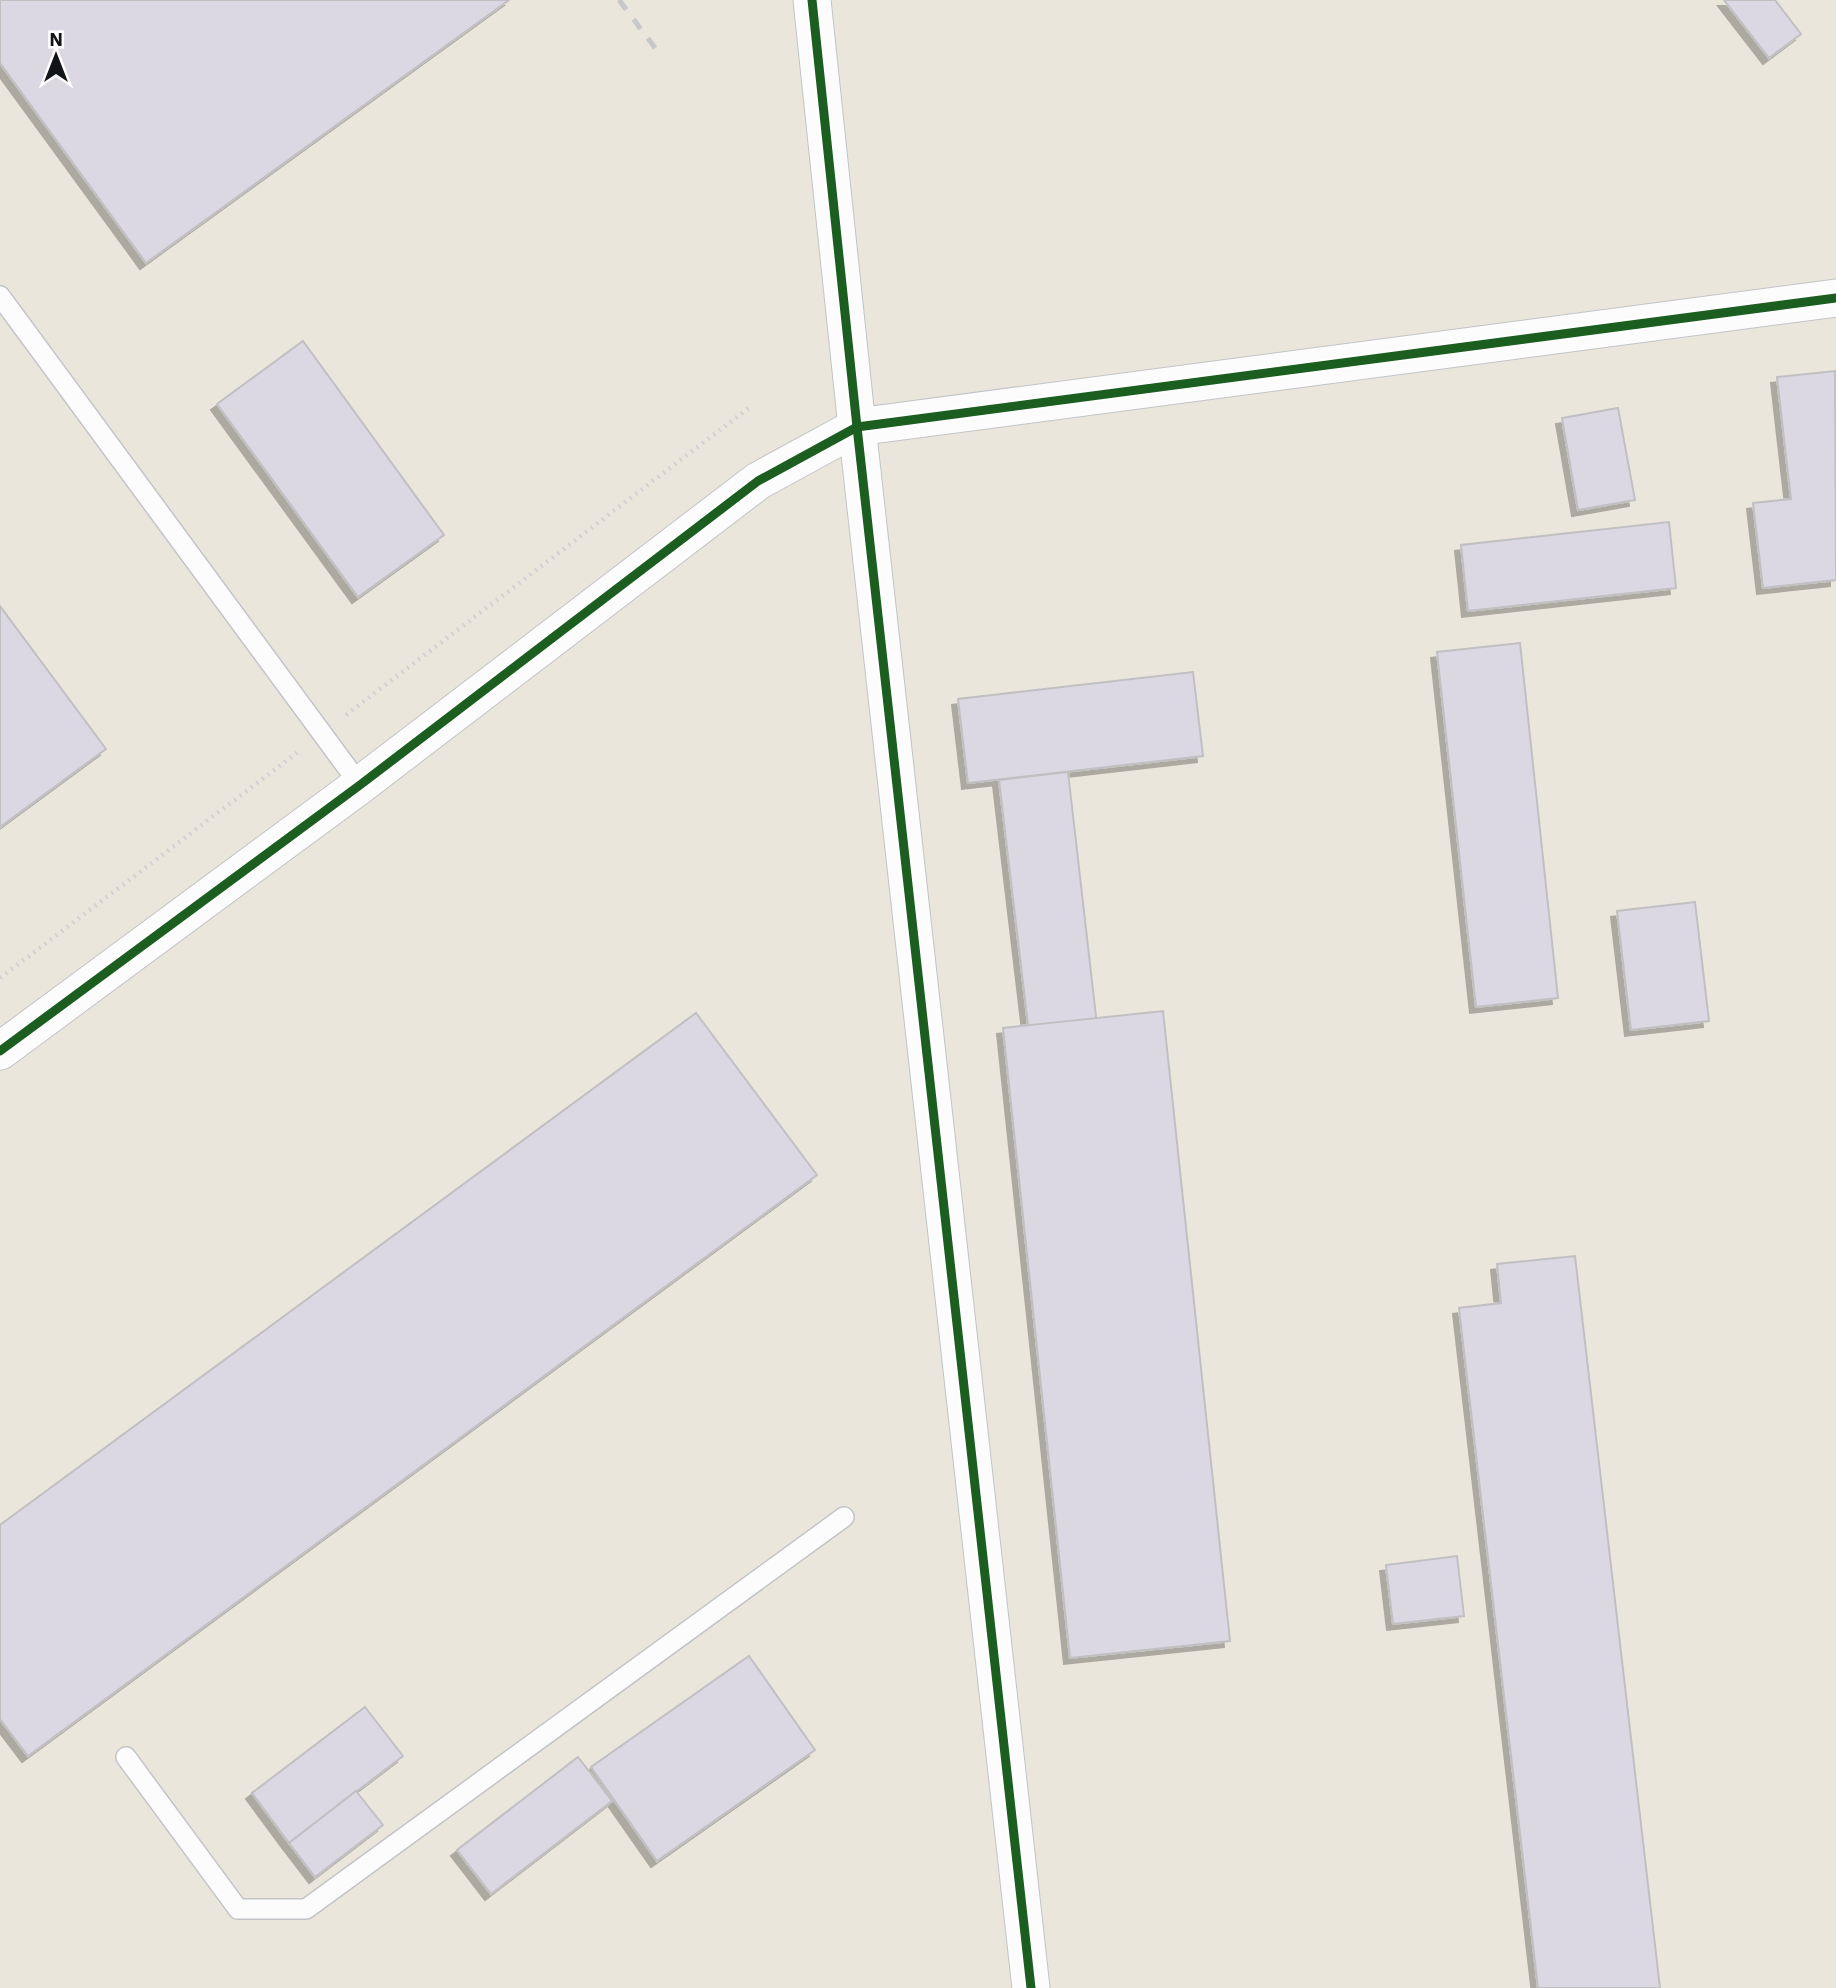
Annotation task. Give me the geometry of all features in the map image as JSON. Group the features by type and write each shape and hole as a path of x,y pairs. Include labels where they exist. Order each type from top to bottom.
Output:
{"street":[{"path":"812,0 1031,1988"},
{"path":"0,1051 360,785 758,481 857,427 1836,298"}],"lane":[{"path":"0,296 360,785"},
{"path":"126,1757 238,1909 306,1909 844,1517"}],"path":[{"path":"0,978 750,407"}],"shaded area":[{"path":"0,0 1836,0 1836,1988 0,1988"}],"building":[{"path":"0,0 509,0 146,263 0,63"},
{"path":"1724,0 1775,0 1801,34 1769,58"},
{"path":"303,341 444,535 358,597 217,404"},
{"path":"1835,371 1836,580 1763,588 1753,503 1791,499 1777,377"},
{"path":"1618,408 1635,500 1578,510 1562,418"},
{"path":"1669,522 1676,588 1468,611 1461,545"},
{"path":"0,606 106,749 0,827"},
{"path":"1520,643 1558,998 1476,1007 1437,652"},
{"path":"1193,672 1203,756 968,783 958,699"},
{"path":"1068,772 1097,1025 1029,1033 999,780"},
{"path":"1695,902 1709,1021 1631,1030 1617,911"},
{"path":"1163,1011 1230,1641 1070,1658 1003,1028"},
{"path":"696,1013 817,1175 28,1756 0,1719 0,1525"},
{"path":"1575,1256 1660,1988 1538,1988 1459,1308 1501,1303 1497,1264"},
{"path":"1457,1556 1464,1616 1393,1624 1386,1565"},
{"path":"749,1656 815,1750 657,1861 591,1767"},
{"path":"365,1707 403,1756 289,1843 252,1793"},
{"path":"578,1757 612,1801 491,1894 457,1850"},
{"path":"356,1791 383,1825 315,1877 289,1843"}],"railway":[{"path":"619,0 659,53"}],"cycle path":[{"path":"812,0 1031,1988"},
{"path":"0,1051 360,785 758,481 857,427 1836,298"}]}
